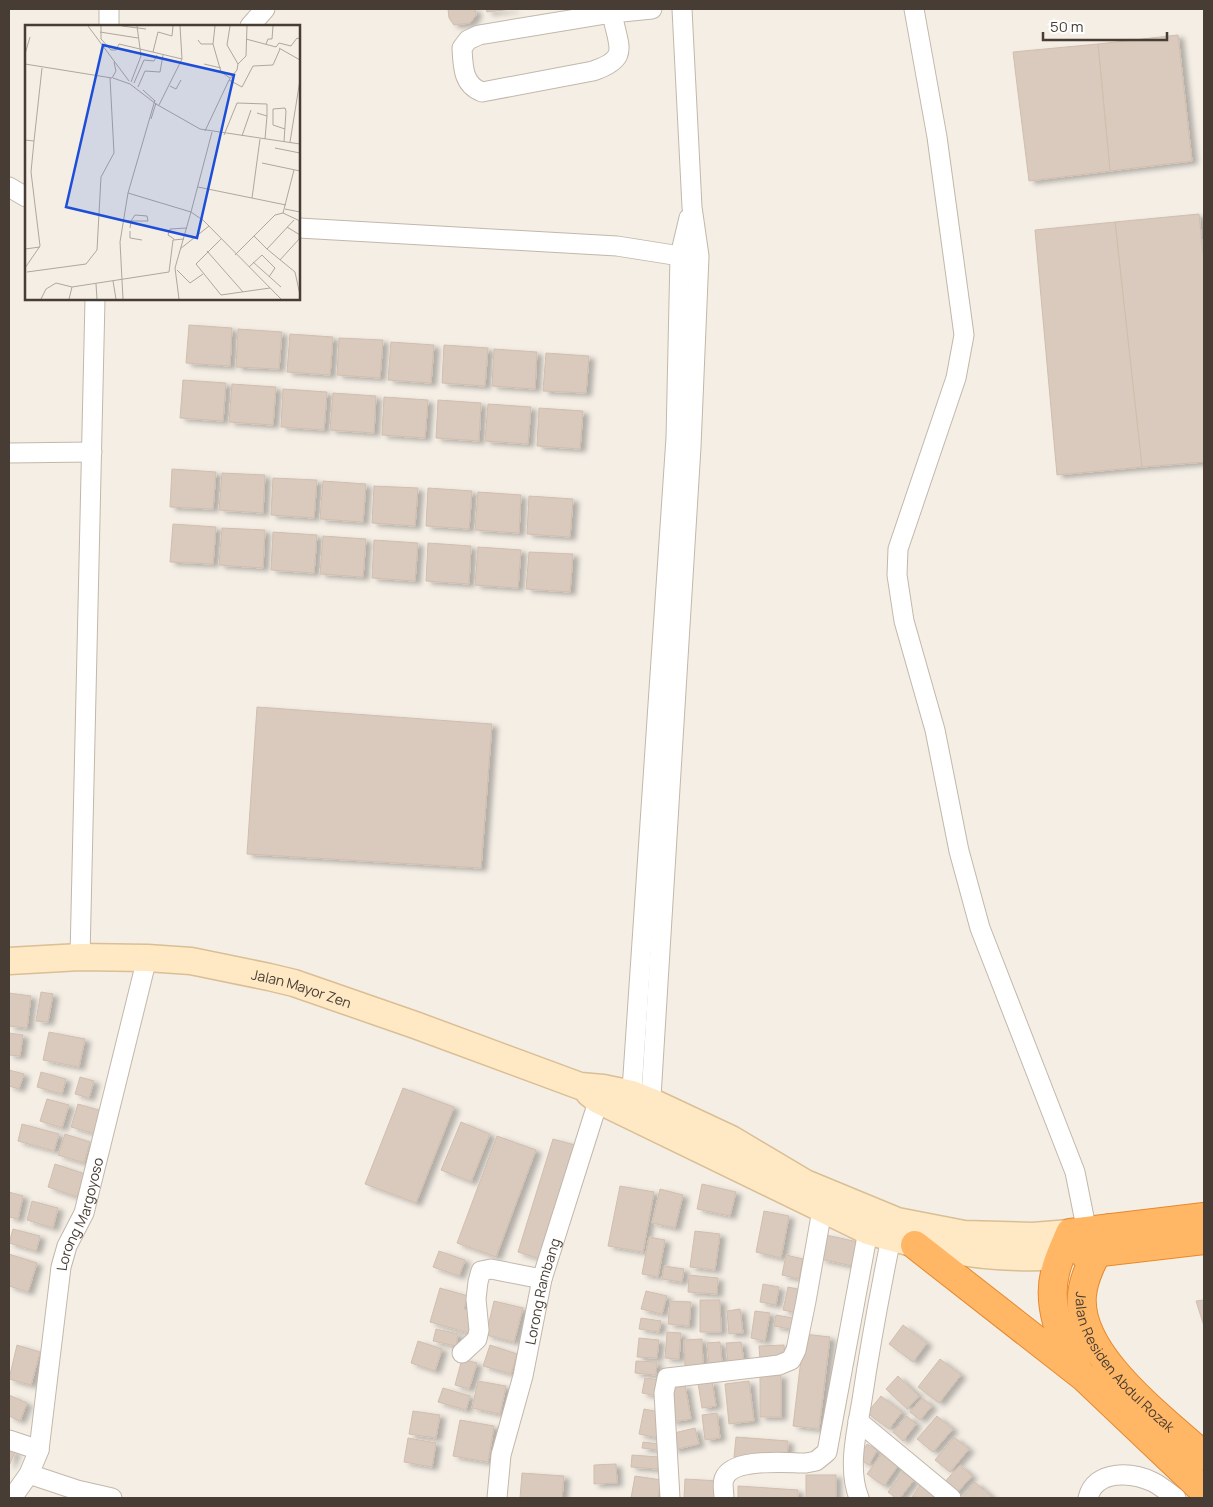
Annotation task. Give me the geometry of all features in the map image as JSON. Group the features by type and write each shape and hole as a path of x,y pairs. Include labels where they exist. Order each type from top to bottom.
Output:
{"highway":[{"path":"1085,1378 1065,1345 1055,1311 1054,1275 1085,1240 1204,1217"},
{"path":"891,1238 1085,1378 1204,1491"},
{"path":"1085,1240 1204,1240"},
{"name":"Jalan Residen Abdul Rozak","path":"1085,1240 1082,1309 1086,1329 1094,1344 1120,1378 1204,1456"}],"street":[{"path":"109,9 109,25"},
{"path":"251,25 264,9"},
{"path":"612,11 620,54 616,61 608,66 593,71 482,92 473,88 465,78 462,48 468,40 479,36 612,11 652,9"},
{"path":"641,1109 690,447 699,256 692,207 682,9"},
{"path":"914,9 937,137 964,335 956,378 898,549 897,575 904,621 935,730 959,851 980,928 1075,1172 1085,1240"},
{"path":"9,187 25,196"},
{"path":"641,1109 676,438 680,256 692,207"},
{"path":"300,228 616,246 680,256 699,256"},
{"path":"80,957 95,300"},
{"path":"9,453 92,452"},
{"name":"Jalan Mayor Zen","path":"9,961 80,957 191,961 294,983 641,1109"},
{"name":"Lorong Margoyoso","path":"12,1498 29,1474 38,1450 61,1267 67,1246 84,1212 148,958"},
{"name":"Lorong Rambang","path":"497,1498 501,1455 523,1376 542,1280 594,1091"},
{"path":"641,1109 731,1139 805,1183 897,1221 964,1234 1085,1240"},
{"path":"641,1109 822,1210 891,1238 998,1257 1085,1240"},
{"path":"670,1498 664,1393 667,1378 779,1365 791,1360 796,1350 822,1210"},
{"path":"860,1498 855,1468 855,1443 869,1352 891,1238"},
{"path":"724,1498 724,1480 728,1473 739,1465 806,1463 816,1461 827,1452 891,1238"},
{"path":"462,1354 477,1339 479,1330 476,1299 481,1271 492,1270 542,1280"},
{"path":"858,1421 951,1498"},
{"path":"9,1440 38,1450"},
{"path":"29,1474 77,1490 112,1498"},
{"path":"1088,1498 1093,1485 1099,1481 1110,1476 1124,1475 1137,1476 1156,1483 1176,1498"}],"building":[{"path":"448,9 475,9 476,15 470,23 454,25 449,18"},
{"path":"486,9 513,9 487,12"},
{"path":"1178,35 1192,161 1110,171 1098,44"},
{"path":"1098,44 1110,171 1029,181 1013,52"},
{"path":"1199,214 1204,263 1204,462 1142,467 1115,222"},
{"path":"1115,222 1142,467 1057,475 1035,230"},
{"path":"189,325 232,328 230,366 186,363"},
{"path":"238,329 282,332 279,369 236,367"},
{"path":"290,334 333,337 330,375 287,372"},
{"path":"339,338 383,340 380,378 337,375"},
{"path":"391,342 434,345 431,383 388,380"},
{"path":"444,345 488,348 485,386 442,383"},
{"path":"494,349 537,352 535,389 492,386"},
{"path":"546,353 589,356 586,393 543,391"},
{"path":"183,380 226,383 223,421 180,418"},
{"path":"232,384 276,387 273,425 229,422"},
{"path":"283,389 327,392 324,430 281,427"},
{"path":"333,393 376,396 374,433 330,430"},
{"path":"384,397 428,400 425,438 382,435"},
{"path":"438,400 481,403 479,441 436,438"},
{"path":"488,404 531,407 528,444 485,441"},
{"path":"539,408 583,411 580,449 537,446"},
{"path":"172,469 216,472 213,509 170,507"},
{"path":"222,473 265,475 263,513 219,510"},
{"path":"273,478 317,480 314,518 271,515"},
{"path":"323,481 366,484 363,522 320,519"},
{"path":"374,486 418,488 415,526 372,523"},
{"path":"428,488 472,491 469,529 426,526"},
{"path":"478,492 521,495 519,533 475,530"},
{"path":"529,496 573,499 570,537 527,534"},
{"path":"173,524 216,527 213,564 170,562"},
{"path":"222,528 265,530 263,568 219,565"},
{"path":"273,532 317,535 314,573 271,570"},
{"path":"323,536 366,539 363,577 320,574"},
{"path":"374,540 418,543 415,581 372,578"},
{"path":"428,543 471,546 469,584 426,581"},
{"path":"478,547 521,550 518,588 475,585"},
{"path":"529,552 573,554 570,592 526,589"},
{"path":"257,707 492,724 481,868 247,854"},
{"path":"41,992 53,994 48,1022 36,1021"},
{"path":"9,993 31,996 27,1028 9,1026"},
{"path":"49,1032 85,1039 79,1067 43,1060"},
{"path":"9,1033 23,1035 20,1056 9,1055"},
{"path":"9,1070 24,1074 19,1089 9,1086"},
{"path":"41,1072 66,1079 62,1094 37,1087"},
{"path":"80,1077 94,1081 89,1098 75,1094"},
{"path":"403,1088 454,1107 416,1203 365,1184"},
{"path":"47,1099 69,1105 62,1128 40,1121"},
{"path":"78,1104 102,1111 95,1134 71,1127"},
{"path":"461,1122 490,1134 471,1182 441,1170"},
{"path":"22,1124 59,1134 54,1151 18,1141"},
{"path":"65,1134 90,1142 84,1163 58,1155"},
{"path":"497,1136 536,1150 496,1257 457,1243"},
{"path":"553,1139 575,1145 540,1259 518,1252"},
{"path":"55,1164 85,1174 77,1197 48,1187"},
{"path":"702,1184 736,1192 730,1216 697,1209"},
{"path":"620,1186 654,1192 643,1252 608,1246"},
{"path":"660,1189 683,1195 675,1228 652,1223"},
{"path":"9,1192 23,1196 18,1219 9,1217"},
{"path":"32,1201 58,1208 53,1228 27,1220"},
{"path":"764,1211 789,1216 781,1258 756,1252"},
{"path":"13,1229 40,1236 36,1251 9,1243"},
{"path":"695,1231 720,1234 715,1270 690,1267"},
{"path":"826,1235 858,1242 853,1266 820,1259"},
{"path":"649,1237 665,1240 658,1277 642,1274"},
{"path":"439,1251 465,1260 459,1276 433,1267"},
{"path":"9,1254 37,1263 28,1292 9,1286"},
{"path":"786,1255 803,1259 799,1279 782,1275"},
{"path":"664,1266 684,1269 682,1282 662,1279"},
{"path":"689,1275 718,1278 717,1294 688,1292"},
{"path":"763,1284 779,1287 776,1305 760,1302"},
{"path":"788,1287 803,1290 798,1313 783,1310"},
{"path":"440,1288 468,1296 464,1309 475,1312 469,1333 430,1322"},
{"path":"646,1291 667,1296 662,1314 641,1309"},
{"path":"700,1300 720,1300 721,1332 700,1332"},
{"path":"1204,1300 1204,1326 1196,1301"},
{"path":"494,1301 523,1308 514,1342 486,1335"},
{"path":"670,1301 691,1302 689,1326 668,1324"},
{"path":"740,1309 743,1333 729,1334 727,1311"},
{"path":"755,1311 770,1313 765,1341 751,1338"},
{"path":"776,1315 798,1319 796,1330 774,1326"},
{"path":"641,1318 661,1321 659,1332 639,1329"},
{"path":"903,1325 927,1343 913,1362 889,1344"},
{"path":"436,1329 458,1334 456,1346 433,1341"},
{"path":"667,1332 681,1333 679,1359 665,1358"},
{"path":"804,1334 830,1337 819,1429 793,1426"},
{"path":"639,1338 659,1340 657,1358 637,1357"},
{"path":"702,1339 703,1366 685,1367 684,1340"},
{"path":"418,1341 442,1349 435,1371 411,1363"},
{"path":"720,1342 722,1362 709,1363 707,1343"},
{"path":"741,1342 744,1361 728,1363 726,1343"},
{"path":"17,1345 40,1352 31,1385 9,1379"},
{"path":"490,1345 517,1354 511,1374 483,1366"},
{"path":"784,1345 785,1359 760,1360 759,1346"},
{"path":"462,1359 477,1363 469,1389 455,1385"},
{"path":"940,1359 961,1375 939,1403 918,1387"},
{"path":"636,1361 657,1362 656,1375 635,1373"},
{"path":"760,1375 781,1375 781,1417 760,1417"},
{"path":"898,1376 919,1396 907,1409 886,1389"},
{"path":"645,1378 660,1380 658,1396 642,1393"},
{"path":"478,1381 506,1386 500,1414 472,1408"},
{"path":"712,1381 716,1406 702,1408 698,1383"},
{"path":"749,1381 754,1421 729,1424 725,1384"},
{"path":"685,1385 691,1419 671,1422 666,1388"},
{"path":"443,1388 470,1396 466,1410 438,1402"},
{"path":"9,1395 27,1403 20,1421 9,1416"},
{"path":"881,1396 902,1412 889,1429 867,1413"},
{"path":"922,1398 932,1406 920,1420 910,1412"},
{"path":"644,1409 664,1413 659,1438 639,1434"},
{"path":"413,1411 440,1415 436,1438 409,1434"},
{"path":"717,1413 720,1438 705,1440 702,1415"},
{"path":"907,1416 916,1424 903,1441 893,1432"},
{"path":"937,1416 953,1429 933,1452 917,1439"},
{"path":"460,1420 494,1426 488,1462 453,1456"},
{"path":"695,1428 699,1444 673,1450 670,1434"},
{"path":"736,1437 788,1441 787,1461 734,1457"},
{"path":"954,1437 969,1449 950,1472 935,1460"},
{"path":"408,1438 436,1443 432,1467 404,1462"},
{"path":"643,1442 659,1444 658,1450 642,1448"},
{"path":"867,1444 877,1450 869,1465 859,1459"},
{"path":"9,1449 15,1452 9,1466"},
{"path":"883,1452 899,1464 884,1486 867,1474"},
{"path":"632,1455 659,1457 658,1469 631,1467"},
{"path":"616,1464 617,1483 594,1484 594,1465"},
{"path":"960,1465 972,1476 954,1496 942,1485"},
{"path":"903,1472 914,1480 900,1498 896,1498 888,1492"},
{"path":"522,1473 564,1476 562,1498 520,1498"},
{"path":"806,1475 836,1475 836,1498 806,1498"},
{"path":"635,1476 661,1480 658,1498 631,1498"},
{"path":"685,1479 719,1481 718,1498 684,1498"},
{"path":"975,1482 993,1498 962,1498"},
{"path":"920,1485 937,1495 935,1498 912,1497"},
{"path":"738,1486 798,1490 798,1498 738,1498"}]}
